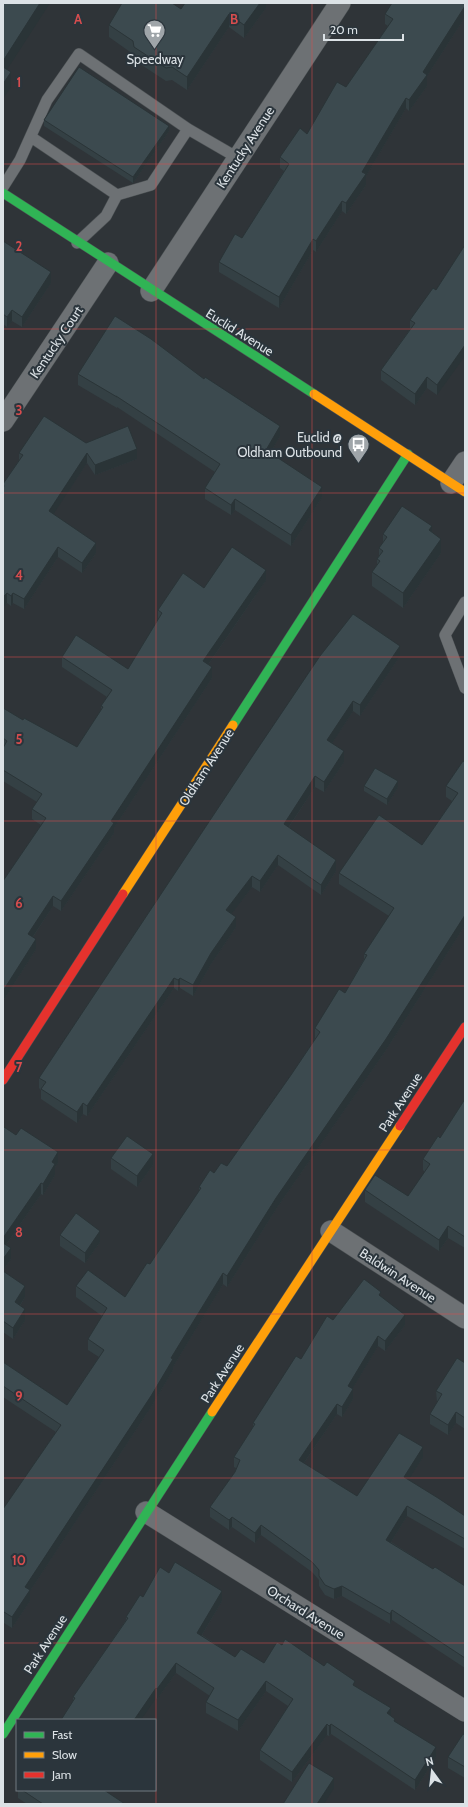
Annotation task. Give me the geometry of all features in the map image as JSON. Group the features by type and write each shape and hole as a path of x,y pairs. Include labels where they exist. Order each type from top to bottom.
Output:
{"street":[{"name":"Kentucky Avenue","path":"150,291 340,3"},
{"name":"Euclid Avenue","path":"3,193 150,291 458,487"},
{"name":"Kentucky Court","path":"3,421 108,263"},
{"name":"Oldham Avenue","path":"3,1080 408,454"},
{"path":"458,487 465,462"},
{"name":"Park Avenue","path":"3,1734 146,1512 465,1027"},
{"name":"Baldwin Avenue","path":"331,1231 465,1318"},
{"name":"Orchard Avenue","path":"146,1512 465,1711"}],"lane":[{"path":"3,187 20,160 47,100 79,54 188,129 238,158"},
{"path":"77,242 106,216 117,195 151,185 188,129"},
{"path":"31,137 117,195"},
{"path":"465,602 445,635 465,688"}],"building":[{"path":"3,3 40,3 3,61"},
{"path":"122,3 172,3 181,9 185,3 260,3 244,25 229,14 187,77 172,67 166,68 134,47 133,41 109,25"},
{"path":"392,3 465,3 465,6 423,72 427,75 409,100 406,98 362,172 366,174 346,203 342,201 316,241 313,239 279,297 219,262 235,234 242,238 289,164 280,157 300,128 307,134 337,82 346,87 393,19 385,14"},
{"path":"3,67 11,72 3,84"},
{"path":"79,67 169,126 133,177 44,120"},
{"path":"3,241 51,272 22,317 12,310 7,317 3,314"},
{"path":"465,245 465,345 437,385 427,377 415,394 381,370 415,323 410,320 433,288 436,290"},
{"path":"115,316 151,339 204,379 205,377 280,426 266,450 322,487 291,535 235,499 231,505 205,488 220,464 116,396 117,397 78,374"},
{"path":"44,416 86,443 128,426 137,449 95,465 87,453 49,511 96,543 82,563 58,547 24,599 13,593 11,596 7,593 3,597 3,484 23,455 19,453"},
{"path":"402,506 432,526 429,530 441,539 403,593 372,572 380,561 377,559 383,551 379,548 387,537 383,534"},
{"path":"232,547 266,570 203,661 212,667 111,821 114,823 61,901 53,896 28,934 36,939 3,991 3,881 46,818 32,809 42,794 3,770 3,748 7,741 3,738 3,708 23,720 24,718 77,747 103,707 101,706 112,690 62,657 76,635 128,669 162,613 158,610 183,573 204,588"},
{"path":"353,614 400,646 360,705 353,701 327,740 344,751 324,782 315,776 284,824 336,860 321,885 278,855 260,881 252,876 226,910 236,917 211,953 193,985 180,978 178,980 174,978 87,1106 83,1103 77,1112 41,1089 46,1082 39,1078 320,656"},
{"path":"463,761 465,762 465,915 386,1039 276,1198 227,1276 223,1273 171,1358 173,1359 151,1396 25,1587 30,1590 12,1617 4,1612 3,1614 3,1509 61,1425 3,1386 3,1362 67,1405 104,1350 88,1339 107,1308 76,1286 88,1270 125,1297 147,1263 150,1264 201,1188 199,1187 210,1170 214,1173 221,1163 227,1166 320,1032 315,1028 339,989 345,993 367,955 364,954 394,908 339,873 379,815 422,845 458,793 446,786"},
{"path":"375,768 398,781 387,799 364,786"},
{"path":"465,1099 465,1237 448,1226 439,1240 365,1190 375,1175 408,1196 430,1164 423,1159 438,1136 440,1138"},
{"path":"4,1127 16,1135 21,1128 58,1152 52,1162 55,1164 43,1184 41,1183 3,1238 3,1129"},
{"path":"127,1136 153,1154 137,1176 111,1158"},
{"path":"76,1213 100,1231 85,1253 60,1235"},
{"path":"3,1243 11,1248 3,1259"},
{"path":"3,1271 25,1286 15,1302 25,1309 13,1328 3,1321"},
{"path":"364,1279 381,1292 379,1295 405,1315 385,1341 378,1336 348,1386 353,1389 342,1407 337,1404 299,1460 357,1496 399,1433 423,1447 404,1477 465,1516 465,1539 407,1506 386,1540 433,1569 435,1567 465,1586 465,1658 392,1610 390,1614 342,1586 334,1589 325,1585 319,1576 319,1570 312,1562 261,1525 255,1533 232,1517 229,1520 210,1507 235,1472 240,1460 234,1457 255,1424 253,1423 296,1356 301,1359 327,1316 333,1320"},
{"path":"457,1358 465,1363 465,1418 456,1412 448,1425 430,1414 442,1394 436,1391"},
{"path":"175,1562 222,1591 197,1633 235,1657 241,1649 264,1663 277,1642 282,1645 285,1639 324,1666 327,1662 355,1681 353,1685 391,1708 387,1713 395,1719 394,1721 436,1747 415,1780 331,1724 329,1726 327,1724 292,1772 260,1750 293,1699 266,1681 238,1720 206,1702 214,1688 176,1663 157,1689 156,1688 135,1719 62,1719 75,1698 73,1697 128,1618 126,1617 140,1595 143,1597 160,1567 169,1573"},
{"path":"463,1734 465,1735 465,1767 448,1757"},
{"path":"309,1763 334,1778 317,1804 283,1804"},
{"path":"24,1791 106,1791 125,1804 43,1804"}],"traffic: fast":[{"path":"3,193 314,394"},
{"path":"233,725 408,454"},
{"path":"3,1734 212,1412"}],"traffic: slow":[{"path":"314,394 465,492"},
{"path":"123,894 233,725"},
{"path":"212,1412 400,1126"}],"traffic: jam":[{"path":"3,1080 123,894"},
{"path":"400,1126 465,1027"}],"place":[{"name":"Speedway","path":"155,50"},
{"name":"Euclid @ Oldham Outbound","path":"358,464"}]}
